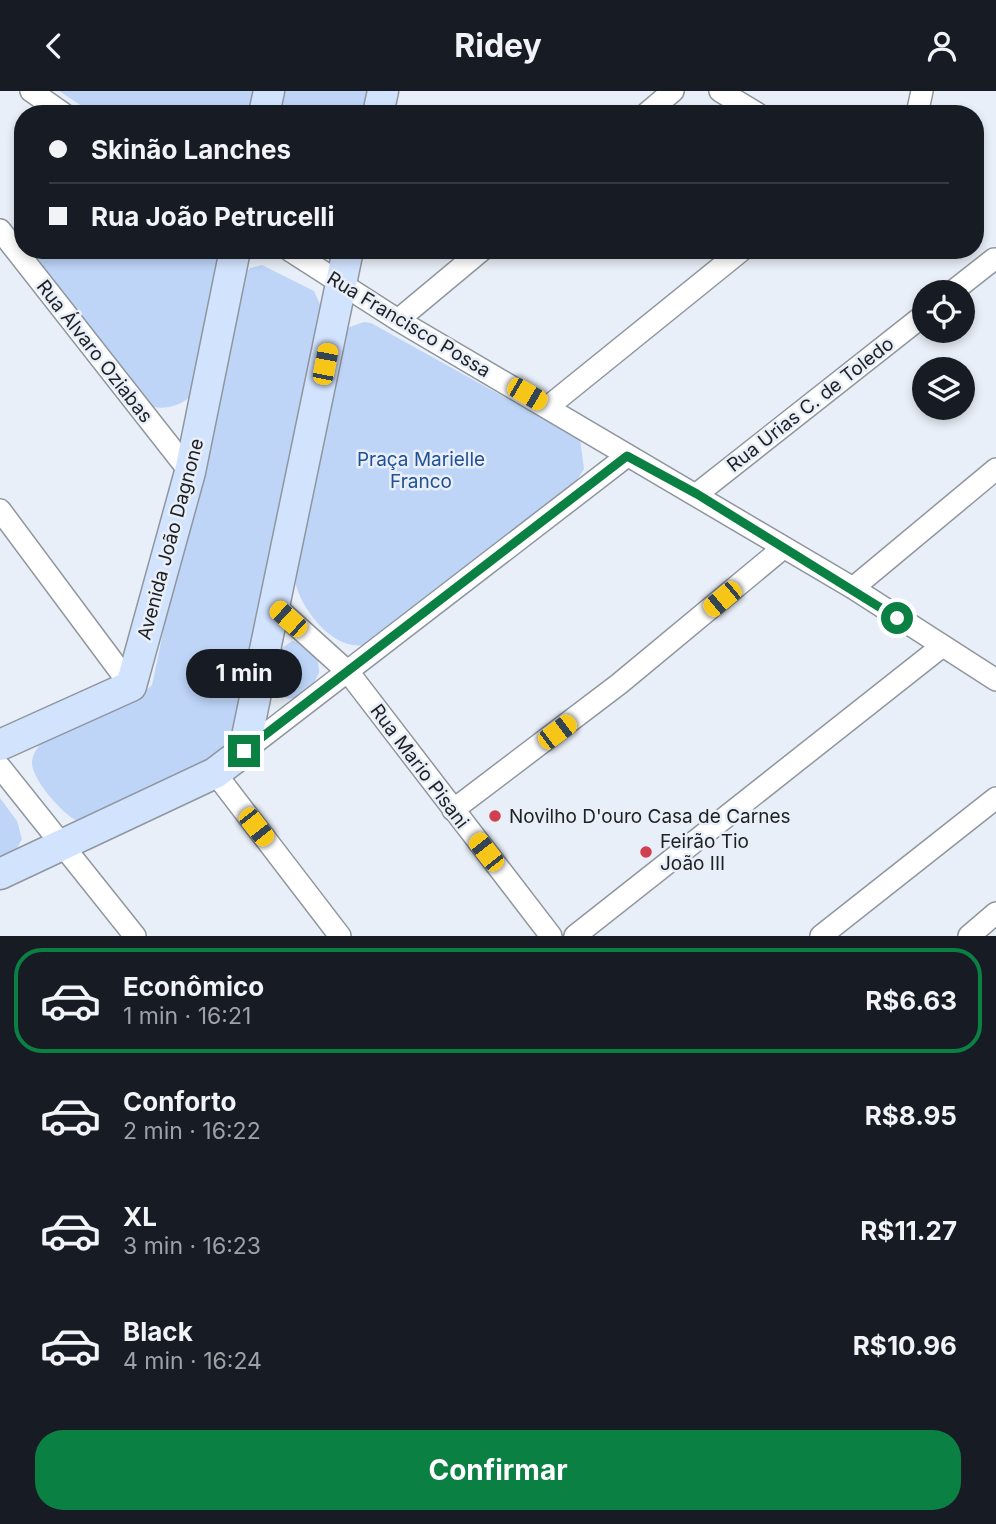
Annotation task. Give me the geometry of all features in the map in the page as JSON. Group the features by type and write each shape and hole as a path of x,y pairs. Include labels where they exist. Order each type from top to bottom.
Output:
{"street":[{"path":"657,105 673,91"},
{"path":"33,92 51,105"},
{"path":"732,94 746,105"},
{"name":"Rua Álvaro Oziabas","path":"0,230 14,248"},
{"name":"Rua Álvaro Oziabas","path":"23,259 190,472"},
{"name":"Avenida João Dagnone","path":"131,686 190,472 232,259"},
{"name":"Rua Francisco Possa","path":"304,259 398,320 549,407 627,456 697,494 996,680"},
{"path":"244,751 346,259"},
{"path":"398,320 471,259"},
{"path":"549,407 731,259"},
{"path":"968,280 995,260"},
{"name":"Rua Urias C. de Toledo","path":"697,494 912,324"},
{"path":"0,874 215,773 349,673 627,456"},
{"path":"853,589 996,468"},
{"path":"0,510 131,686 0,745"},
{"path":"453,810 619,684 783,548"},
{"name":"Rua Mario Pisani","path":"276,607 349,673 551,936"},
{"path":"575,936 941,647"},
{"path":"0,767 135,936"},
{"path":"215,773 340,936"},
{"path":"821,936 996,798"},
{"path":"969,936 996,913"}],"green space":[{"path":"59,91 257,91 254,105 80,105"},
{"path":"283,91 371,91 368,105 280,105"},
{"path":"31,259 220,259 191,396 171,407 148,406"},
{"path":"262,265 314,291 322,309 234,751 79,822 65,812 42,787 33,769 34,755 46,738 141,695 152,685 237,281 250,268"},
{"name":"Praça Marielle Franco","path":"364,322 371,323 580,439 584,469 575,483 364,645 352,645 330,635 311,615 295,581 341,336 347,328"},
{"path":"292,641 304,644 312,651 318,661 319,673 308,694 292,699 279,695 272,687 278,651"},
{"path":"0,798 17,821 22,839 14,854 0,863"}],"place":[{"name":"Novilho D'ouro Casa de Carnes","path":"495,816"},
{"name":"Feirão Tio João III","path":"646,852"}],"route":[{"path":"244,751 349,673 627,456 697,494 897,618"}]}
